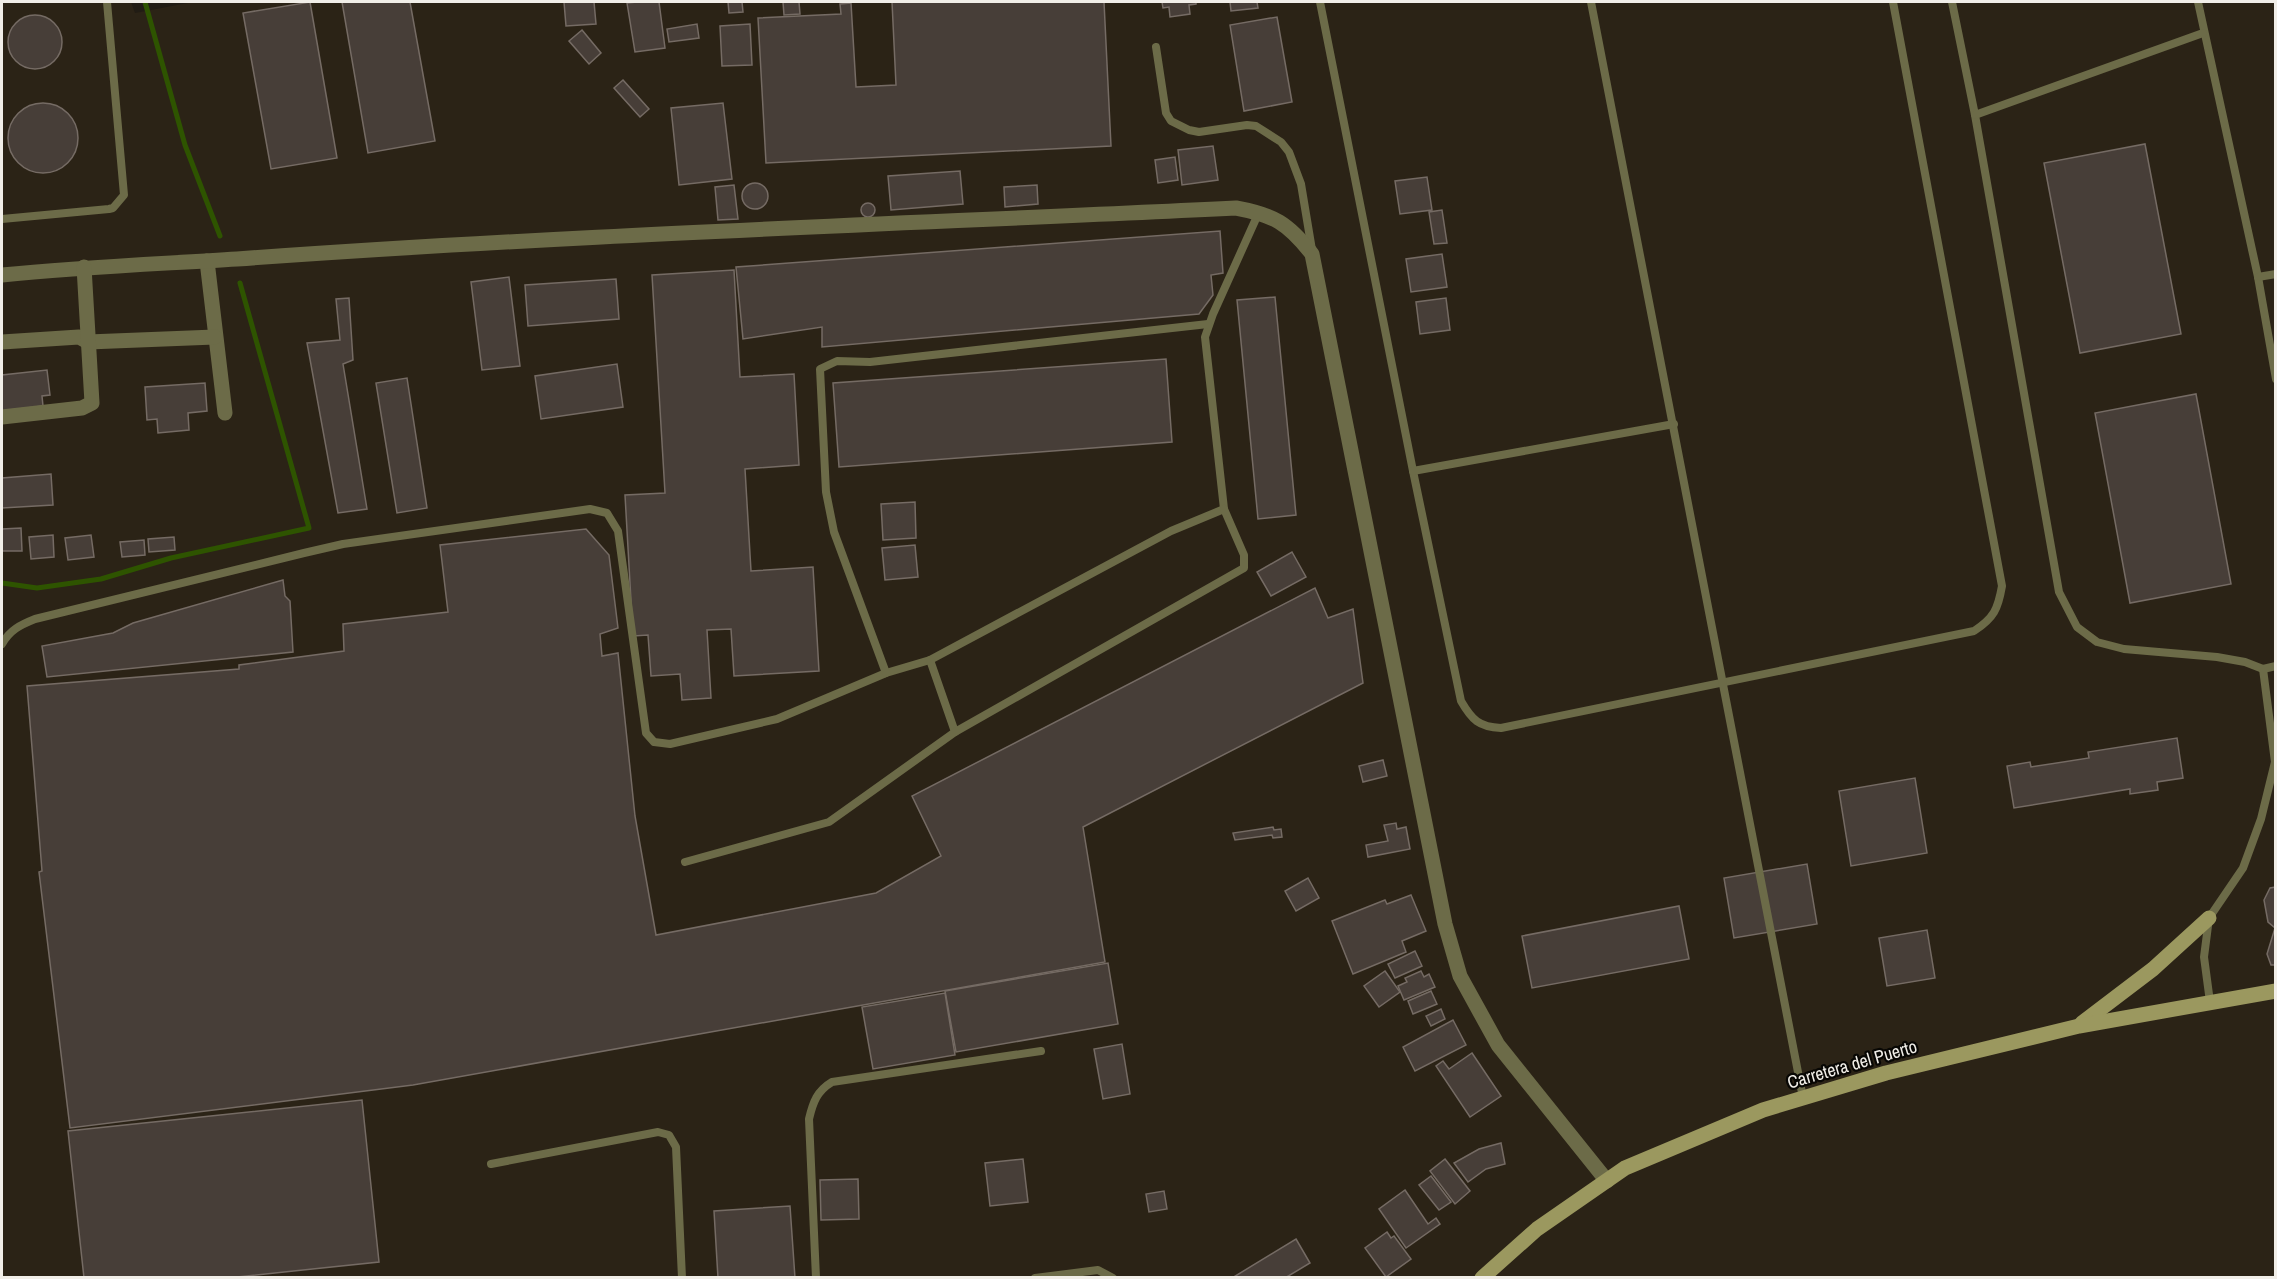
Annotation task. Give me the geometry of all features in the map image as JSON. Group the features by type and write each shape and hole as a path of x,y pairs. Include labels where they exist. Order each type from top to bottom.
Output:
{"main road":[{"path":"2079,1026 2152,969 2209,918"},
{"name":"Carretera del Puerto","path":"1482,1278 1537,1229 1625,1168 1763,1110 1886,1073 2079,1026 2276,991"}],"street":[{"path":"2,275 84,267 405,247 1236,208 1259,212 1294,232 1312,254 1444,924 1460,976 1498,1045 1607,1181"},
{"path":"207,261 225,413"},
{"path":"2,417 82,408 92,402 84,267"},
{"path":"2,342 80,337 88,342 215,337"}],"lane":[{"path":"2,219 109,209 113,208 124,195 107,2"},
{"path":"1320,2 1461,701 1470,717 1486,727 1501,728 1974,631 1988,622 1998,606 2002,586 1893,2"},
{"path":"1591,2 1803,1098"},
{"path":"1952,2 1975,114 2059,592 2077,627 2097,642 2124,649 2217,657 2245,662 2264,669 2276,666"},
{"path":"2198,2 2258,277 2276,379"},
{"path":"1975,114 2203,33"},
{"path":"1155,47 1166,113 1171,121 1199,132 1247,124 1256,126 1281,142 1290,152 1303,195 1312,254"},
{"path":"685,862 829,822 955,732 1244,568 1244,555 1224,509 1205,337 1208,324 1259,212"},
{"path":"2258,277 2276,274"},
{"path":"886,673 834,532 826,492 820,369 837,361 870,362 1208,324"},
{"path":"1413,471 1674,424"},
{"path":"2,644 7,634 35,619 343,544 590,509 607,513 618,531 646,733 654,742 670,744 777,719 886,673 930,660 1172,531 1224,509"},
{"path":"930,660 955,732"},
{"path":"2210,1002 2204,957 2209,918 2243,868 2262,819 2275,763 2264,669"},
{"path":"816,1278 809,1119 813,1102 821,1089 832,1082 1041,1051"},
{"path":"491,1164 658,1132 669,1135 676,1146 682,1278"},
{"path":"1035,1278 1098,1270 1113,1278"}],"shaded area":[{"path":"2,2 131,2 135,13 193,2 2275,2 2275,1277 2,1278"}],"building":[{"path":"310,2 337,158 271,169 243,13"},
{"path":"342,2 410,2 435,141 368,153"},
{"path":"564,2 594,2 596,24 566,26"},
{"path":"659,2 665,48 635,52 627,3"},
{"path":"728,2 742,2 743,12 729,13"},
{"path":"783,2 799,2 800,14 784,15"},
{"path":"892,2 1104,2 1111,146 766,163 758,18 841,14 840,4 851,3 856,87 896,85"},
{"path":"1162,2 1196,2 1196,4 1189,5 1190,14 1170,17 1169,7 1163,8"},
{"path":"1230,2 1257,2 1258,8 1231,11"},
{"path":"30,15 40,15 50,19 58,27 62,42 58,57 50,65 40,69 30,69 20,65 12,57 8,47 8,37 12,27 20,19"},
{"path":"1277,17 1292,102 1244,111 1230,25"},
{"path":"697,24 699,38 669,42 667,29"},
{"path":"750,24 752,65 722,66 720,26"},
{"path":"582,30 601,53 589,64 569,41"},
{"path":"623,80 649,109 640,117 614,88"},
{"path":"43,103 56,106 68,113 75,125 78,138 75,151 68,163 56,170 43,173 30,170 18,163 11,151 8,138 11,125 18,113 30,106"},
{"path":"723,103 732,179 679,185 671,108"},
{"path":"2145,144 2181,334 2080,353 2044,163"},
{"path":"1213,146 1218,180 1182,185 1178,150"},
{"path":"1175,157 1178,180 1158,183 1155,160"},
{"path":"960,171 963,204 891,210 888,176"},
{"path":"1427,177 1432,210 1400,214 1395,181"},
{"path":"755,183 764,187 768,196 764,205 755,209 746,205 742,196 746,187"},
{"path":"734,185 738,219 718,220 715,187"},
{"path":"1037,185 1038,204 1005,207 1004,187"},
{"path":"865,203 871,203 875,210 871,217 865,217 861,213 861,207"},
{"path":"1442,210 1447,243 1434,244 1429,212"},
{"path":"1220,231 1223,273 1211,275 1213,295 1199,314 822,347 822,327 743,339 736,267"},
{"path":"1442,254 1447,287 1411,292 1406,259"},
{"path":"734,270 740,377 794,374 799,465 745,469 751,571 813,567 819,671 734,676 731,629 707,630 711,698 682,700 680,674 651,676 648,635 633,636 625,495 665,493 652,275"},
{"path":"509,277 520,366 482,370 471,282"},
{"path":"616,279 619,319 528,326 525,285"},
{"path":"1275,297 1296,515 1258,519 1237,300"},
{"path":"349,298 353,360 343,364 367,509 338,513 307,343 340,340 336,299"},
{"path":"1446,298 1450,330 1420,334 1416,302"},
{"path":"1166,359 1172,442 839,467 833,383"},
{"path":"617,364 623,407 541,419 535,376"},
{"path":"47,370 50,395 42,396 43,406 2,411 2,375"},
{"path":"407,378 427,508 397,513 376,383"},
{"path":"205,383 207,411 188,413 189,430 158,433 157,419 147,420 145,387"},
{"path":"2196,394 2231,584 2130,603 2095,413"},
{"path":"51,474 53,505 2,508 2,478"},
{"path":"915,502 916,538 883,540 881,504"},
{"path":"21,528 22,551 2,551 2,529"},
{"path":"586,529 609,555 618,628 600,634 602,656 618,653 635,816 656,935 876,893 941,856 912,796 1315,588 1328,618 1353,609 1363,683 1083,827 1105,962 413,1085 70,1128 39,872 42,871 27,686 239,669 239,665 344,651 343,624 448,612 440,545"},
{"path":"53,535 54,557 31,559 29,537"},
{"path":"91,535 94,557 68,560 65,538"},
{"path":"174,537 175,550 149,552 148,539"},
{"path":"144,540 145,555 122,557 120,542"},
{"path":"915,545 918,577 885,580 882,548"},
{"path":"1292,552 1306,577 1271,596 1257,572"},
{"path":"283,580 285,596 290,601 293,652 47,677 42,646 113,633 133,623"},
{"path":"2177,738 2183,778 2157,782 2158,790 2130,794 2130,789 2014,808 2007,766 2030,762 2031,767 2089,758 2088,752"},
{"path":"1383,760 1387,776 1363,782 1359,766"},
{"path":"1915,778 1927,853 1851,866 1839,791"},
{"path":"1396,823 1397,829 1406,827 1410,849 1368,857 1366,845 1388,841 1384,825"},
{"path":"1273,827 1274,830 1281,829 1282,837 1273,838 1272,835 1235,840 1233,833"},
{"path":"1807,864 1817,924 1734,938 1724,878"},
{"path":"1308,878 1319,898 1296,911 1285,891"},
{"path":"2276,887 2276,965 2271,965 2267,954 2275,928 2268,922 2264,900 2270,888"},
{"path":"1411,895 1426,931 1402,941 1406,952 1353,974 1332,921 1385,900 1387,904"},
{"path":"1679,906 1689,959 1532,988 1522,936"},
{"path":"1927,930 1935,978 1887,986 1879,938"},
{"path":"1415,951 1422,966 1395,978 1388,964"},
{"path":"1108,963 1118,1024 956,1052 945,991"},
{"path":"1385,971 1400,992 1379,1007 1364,986"},
{"path":"1421,971 1424,977 1429,974 1435,987 1404,1000 1398,986 1407,982 1405,978"},
{"path":"1431,991 1437,1004 1413,1014 1408,1001"},
{"path":"945,993 955,1055 873,1069 862,1007"},
{"path":"1441,1009 1445,1019 1431,1026 1426,1016"},
{"path":"1453,1020 1466,1045 1415,1071 1403,1047"},
{"path":"1122,1044 1130,1094 1103,1099 1094,1049"},
{"path":"1472,1053 1501,1096 1470,1117 1436,1066 1443,1061 1449,1069"},
{"path":"362,1100 379,1262 227,1278 84,1278 68,1131"},
{"path":"1501,1143 1505,1164 1486,1169 1468,1182 1454,1163 1479,1149"},
{"path":"1023,1159 1028,1202 990,1206 985,1163"},
{"path":"1445,1159 1470,1191 1455,1204 1430,1171"},
{"path":"1431,1176 1451,1202 1439,1210 1419,1185"},
{"path":"858,1179 859,1219 821,1220 820,1180"},
{"path":"1405,1190 1428,1224 1436,1218 1440,1224 1406,1248 1379,1209"},
{"path":"1164,1191 1167,1209 1149,1212 1146,1194"},
{"path":"790,1206 795,1278 718,1278 714,1211"},
{"path":"1387,1232 1391,1238 1394,1236 1411,1259 1386,1277 1365,1248"},
{"path":"1296,1239 1310,1263 1285,1278 1232,1278"}],"waterway":[{"path":"145,2 185,145 220,236"},
{"path":"2,583 37,588 101,579 171,558 309,528 240,283"}]}
